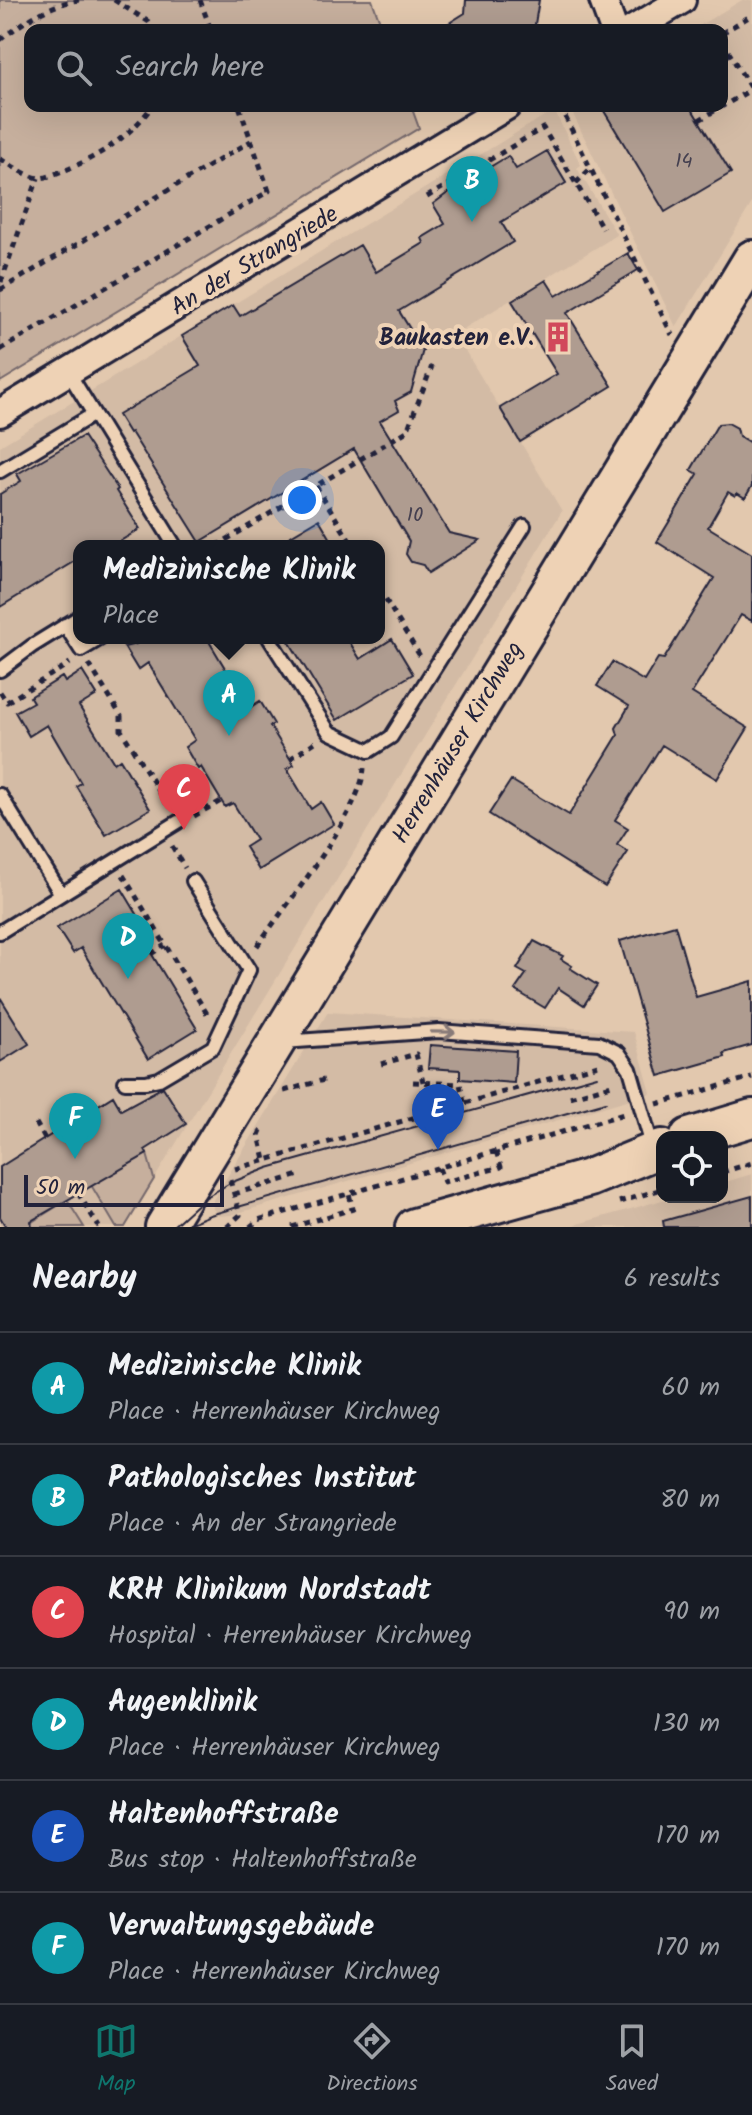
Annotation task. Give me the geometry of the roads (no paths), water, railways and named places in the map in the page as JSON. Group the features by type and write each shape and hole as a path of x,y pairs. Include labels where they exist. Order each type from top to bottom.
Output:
{"street":[{"path":"603,0 612,24"},
{"path":"642,24 682,0"},
{"name":"An der Strangriede","path":"0,413 497,112"},
{"name":"Herrenhäuser Kirchweg","path":"164,1227 687,365 749,272"},
{"path":"709,1131 752,1118"},
{"path":"414,1227 589,1178 656,1151"}],"lane":[{"path":"68,372 171,540"},
{"path":"0,471 94,414"},
{"path":"273,644 329,732 369,751 391,737 524,526"},
{"path":"0,670 73,620"},
{"path":"65,625 73,637"},
{"path":"78,644 83,652 93,644"},
{"path":"0,795 61,894"},
{"path":"0,932 178,822"},
{"path":"125,1082 159,1079 213,1047 249,970 193,881"},
{"path":"274,1042 439,1031 599,1043 619,1053 630,1069 656,1145"}],"tram line":[{"path":"172,1227 203,1199 230,1183 268,1168 597,1076"},
{"path":"181,1227 210,1215 606,1102"}],"place":[{"name":"Pathologisches Institut","path":"472,222"},
{"name":"Baukasten e.V.","path":"558,337"},
{"name":"Medizinische Klinik","path":"229,736"},
{"name":"KRH Klinikum Nordstadt","path":"184,830"},
{"name":"Augenklinik","path":"128,979"},
{"name":"Haltenhoffstraße","path":"438,1150"},
{"name":"Verwaltungsgebäude","path":"75,1159"}]}
